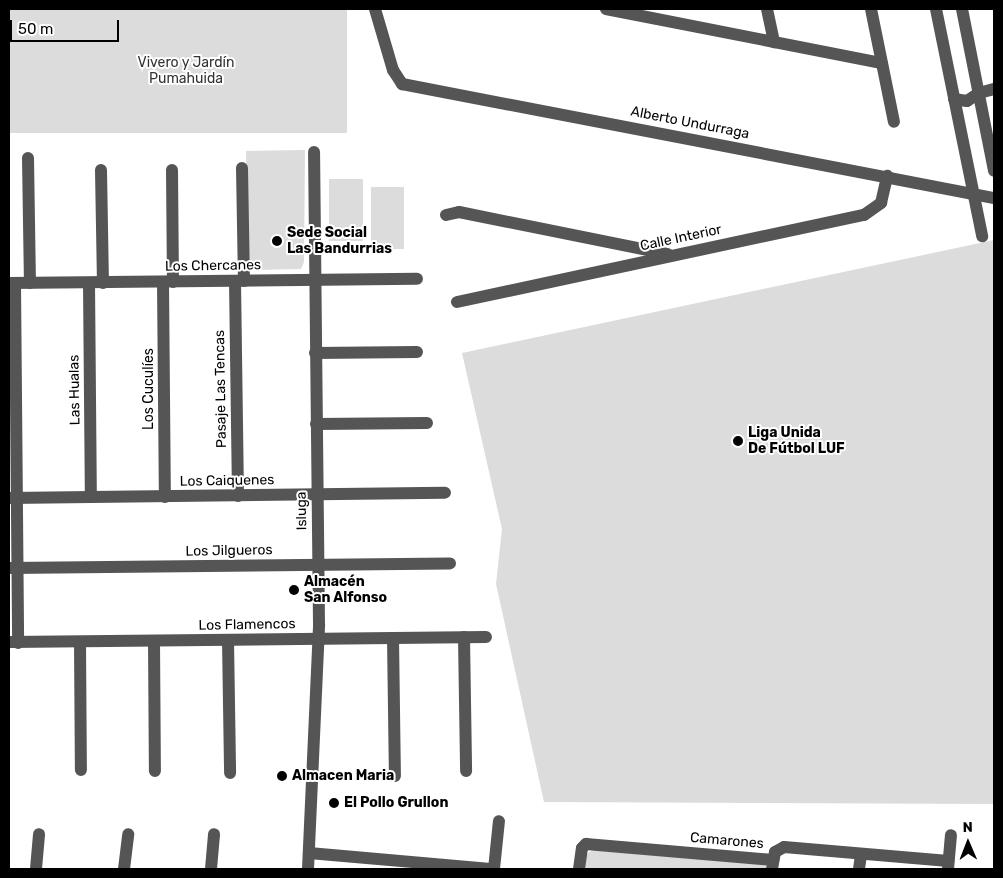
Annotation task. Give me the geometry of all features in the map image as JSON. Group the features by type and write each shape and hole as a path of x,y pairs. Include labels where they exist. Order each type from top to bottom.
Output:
{"street":[{"name":"Alberto Undurraga","path":"375,9 394,70 402,84 994,198"},
{"path":"612,9 659,14 774,42 882,63"},
{"path":"767,9 774,42"},
{"path":"872,9 894,122"},
{"path":"936,9 982,236"},
{"path":"962,9 994,171"},
{"path":"954,98 967,101 979,92 994,90"},
{"name":"Isluga","path":"308,869 318,565 314,152"},
{"path":"28,158 30,283"},
{"name":"Pasaje Las Tencas","path":"238,496 242,168"},
{"path":"101,170 103,282"},
{"name":"Los Cuculíes","path":"164,497 172,170"},
{"name":"Calle Interior","path":"457,302 864,215 881,203 887,176"},
{"path":"446,215 459,212 673,255"},
{"name":"Los Chercanes","path":"12,283 417,280"},
{"name":"Las Hualas","path":"89,282 91,497"},
{"path":"12,283 14,642"},
{"path":"316,353 417,352"},
{"path":"316,424 427,423"},
{"name":"Los Caiquenes","path":"13,498 445,493"},
{"name":"Los Jilgueros","path":"13,568 450,563"},
{"name":"Los Flamencos","path":"14,642 486,636"},
{"path":"464,637 466,771"},
{"path":"393,638 395,776"},
{"path":"228,640 230,773"},
{"path":"154,641 155,771"},
{"path":"80,642 81,770"},
{"path":"310,853 494,869 499,821"},
{"path":"36,869 39,834"},
{"path":"124,869 128,834"},
{"path":"211,869 214,834"},
{"path":"948,865 951,835"},
{"name":"Camarones","path":"579,869 584,845 772,865 775,852 784,847 948,865"},
{"path":"859,869 861,854"}],"green space":[{"name":"Vivero y Jardín Pumahuida","path":"9,9 347,9 347,133 9,133"},
{"path":"305,150 304,262 301,269 253,270 248,261 246,151"},
{"path":"329,179 363,179 363,241 329,241"},
{"path":"371,187 404,187 404,249 371,249"},
{"name":"Liga Unida De Fútbol LUF","path":"994,240 994,804 544,802 496,584 502,529 462,353"},
{"path":"599,848 765,864 768,869 584,869 583,859 589,852"}],"place":[{"name":"Sede Social Las Bandurrias","path":"277,241"},
{"name":"Liga Unida De Fútbol LUF","path":"738,441"},
{"name":"Almacén San Alfonso","path":"294,590"},
{"name":"Almacen Maria","path":"282,776"},
{"name":"El Pollo Grullon","path":"334,803"}]}
